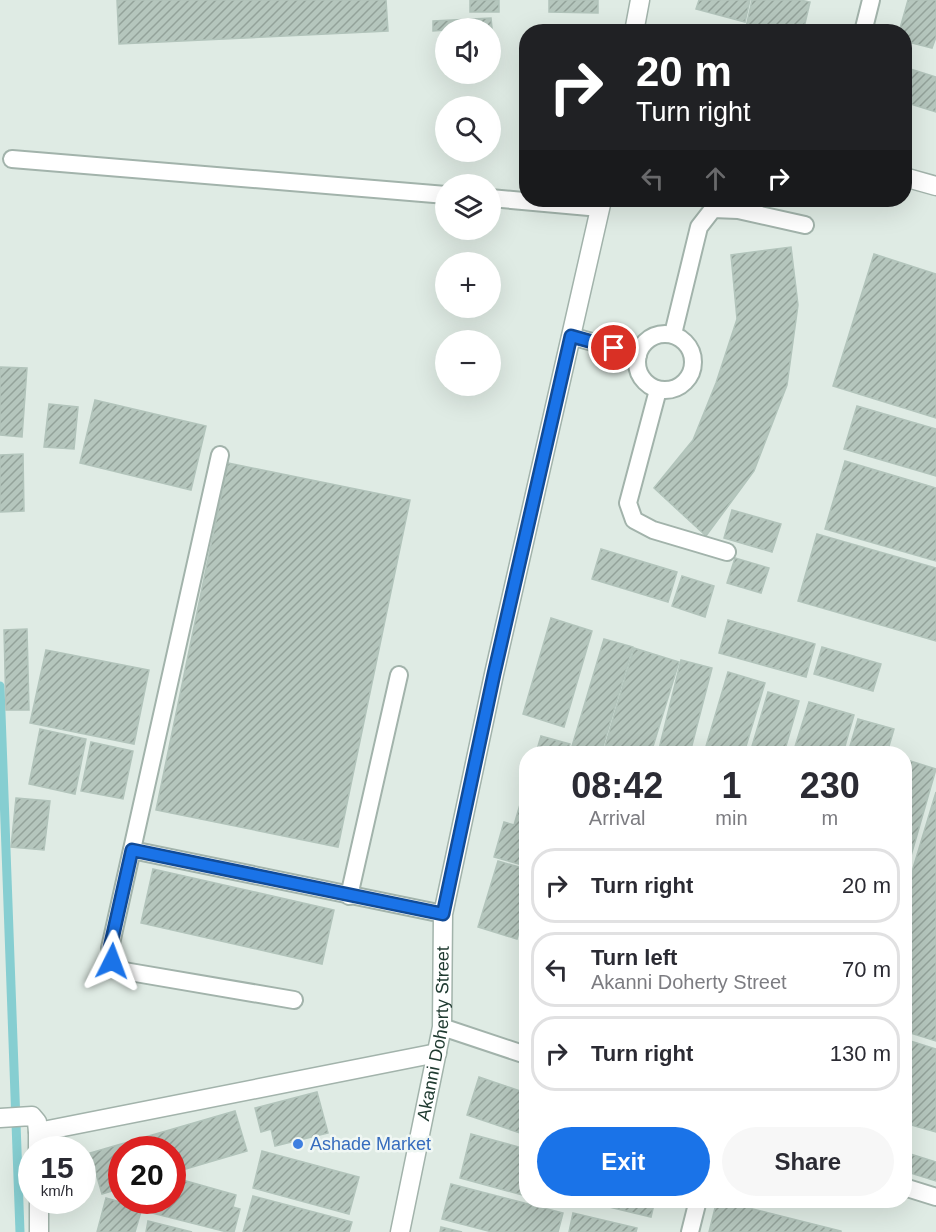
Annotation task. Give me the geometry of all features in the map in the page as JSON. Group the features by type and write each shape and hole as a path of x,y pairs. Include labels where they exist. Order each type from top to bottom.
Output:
{"street":[{"path":"636,24 640,0"},
{"path":"912,179 936,186"},
{"name":"Akanni Doherty Street","path":"400,1232 442,1027 443,914 494,674 600,207"},
{"path":"61,1136 437,1053"},
{"path":"0,1118 32,1116 38,1122 38,1136"},
{"path":"39,1214 39,1232"}],"lane":[{"path":"865,24 871,0"},
{"path":"12,159 435,194"},
{"path":"501,199 519,200"},
{"path":"673,334 699,227 713,209 738,210 805,225"},
{"path":"673,334 683,339 690,347 694,358 693,369 688,380 680,387 669,391 658,390 648,385 640,377 637,366 638,355 643,345 651,337 673,334"},
{"path":"571,336 638,355"},
{"path":"658,390 628,503 634,520 653,530 727,552"},
{"path":"220,455 110,948 112,961 124,970 294,1000"},
{"path":"349,896 399,675"},
{"path":"132,850 443,914"},
{"path":"442,1027 519,1053"},
{"path":"912,1189 936,1197"},
{"path":"690,1232 696,1208"}],"building":[{"path":"117,0 386,0 388,31 119,44"},
{"path":"470,0 499,0 499,12 470,12"},
{"path":"549,0 598,0 598,13 549,12"},
{"path":"699,0 750,0 745,22 696,9"},
{"path":"752,0 810,2 805,24 747,24"},
{"path":"908,0 936,0 936,37 932,48 912,43 912,24 901,24"},
{"path":"912,70 936,77 936,112 912,104"},
{"path":"791,247 798,305 787,385 754,471 706,536 654,488 693,440 716,383 737,319 731,255"},
{"path":"874,254 936,274 936,418 833,386"},
{"path":"0,367 27,368 22,437 0,435"},
{"path":"95,400 206,426 191,490 80,463"},
{"path":"49,404 78,407 74,449 44,447"},
{"path":"857,406 936,429 936,476 844,449"},
{"path":"23,454 24,511 0,512 0,455"},
{"path":"845,461 936,488 936,561 825,529"},
{"path":"228,463 410,500 338,847 156,810"},
{"path":"732,510 781,524 772,552 724,538"},
{"path":"817,534 936,568 936,641 798,601"},
{"path":"601,549 677,572 668,602 592,579"},
{"path":"735,558 769,568 761,593 727,583"},
{"path":"682,576 714,586 705,617 672,606"},
{"path":"551,618 592,631 564,727 523,714"},
{"path":"728,620 815,644 806,677 719,653"},
{"path":"27,629 29,710 6,710 4,630"},
{"path":"604,639 633,647 603,746 572,746"},
{"path":"822,647 881,664 873,691 814,674"},
{"path":"634,648 679,662 653,746 605,746"},
{"path":"46,650 149,670 134,744 30,723"},
{"path":"681,660 712,668 692,746 660,746"},
{"path":"728,672 765,683 746,746 706,746"},
{"path":"768,692 799,701 786,746 752,746"},
{"path":"809,702 854,715 845,746 795,746"},
{"path":"858,719 894,729 889,746 850,746"},
{"path":"40,729 86,739 75,794 29,784"},
{"path":"541,736 570,744 569,746 538,746"},
{"path":"91,742 133,751 123,799 81,791"},
{"path":"912,762 936,769 912,852"},
{"path":"936,792 936,1041 912,1034 912,872"},
{"path":"16,798 50,801 44,850 11,847"},
{"path":"519,808 519,864 494,857 504,822 514,825"},
{"path":"498,861 519,867 519,932 517,939 478,927"},
{"path":"153,869 334,910 322,964 141,923"},
{"path":"912,1042 936,1049 936,1132 912,1125"},
{"path":"479,1077 519,1091 519,1133 467,1115"},
{"path":"317,1092 328,1133 275,1146 271,1129 261,1132 255,1108"},
{"path":"235,1111 247,1151 186,1169 186,1136 149,1136"},
{"path":"471,1134 519,1147 519,1194 460,1178"},
{"path":"108,1148 108,1192 102,1194 96,1174 96,1151"},
{"path":"262,1151 359,1177 349,1214 253,1188"},
{"path":"912,1154 936,1162 936,1181 912,1174"},
{"path":"186,1181 236,1195 233,1207 240,1209 234,1232 156,1214 186,1214"},
{"path":"451,1184 519,1202 519,1208 544,1208 563,1213 558,1232 492,1232 442,1219"},
{"path":"253,1196 352,1222 349,1232 243,1232"},
{"path":"106,1198 108,1199 108,1214 140,1214 135,1232 97,1232"},
{"path":"613,1208 653,1208 651,1217"},
{"path":"715,1208 749,1208 841,1231 841,1232 709,1232"},
{"path":"573,1213 637,1228 636,1232 569,1232"},
{"path":"148,1221 192,1232 146,1232"},
{"path":"441,1227 462,1232 440,1232"}],"waterway":[{"path":"0,686 20,1232"}],"place":[{"name":"Ashade Market","path":"298,1144"}],"route":[{"path":"112,961 110,948 132,850 443,914 494,674 571,336 614,348"}]}
